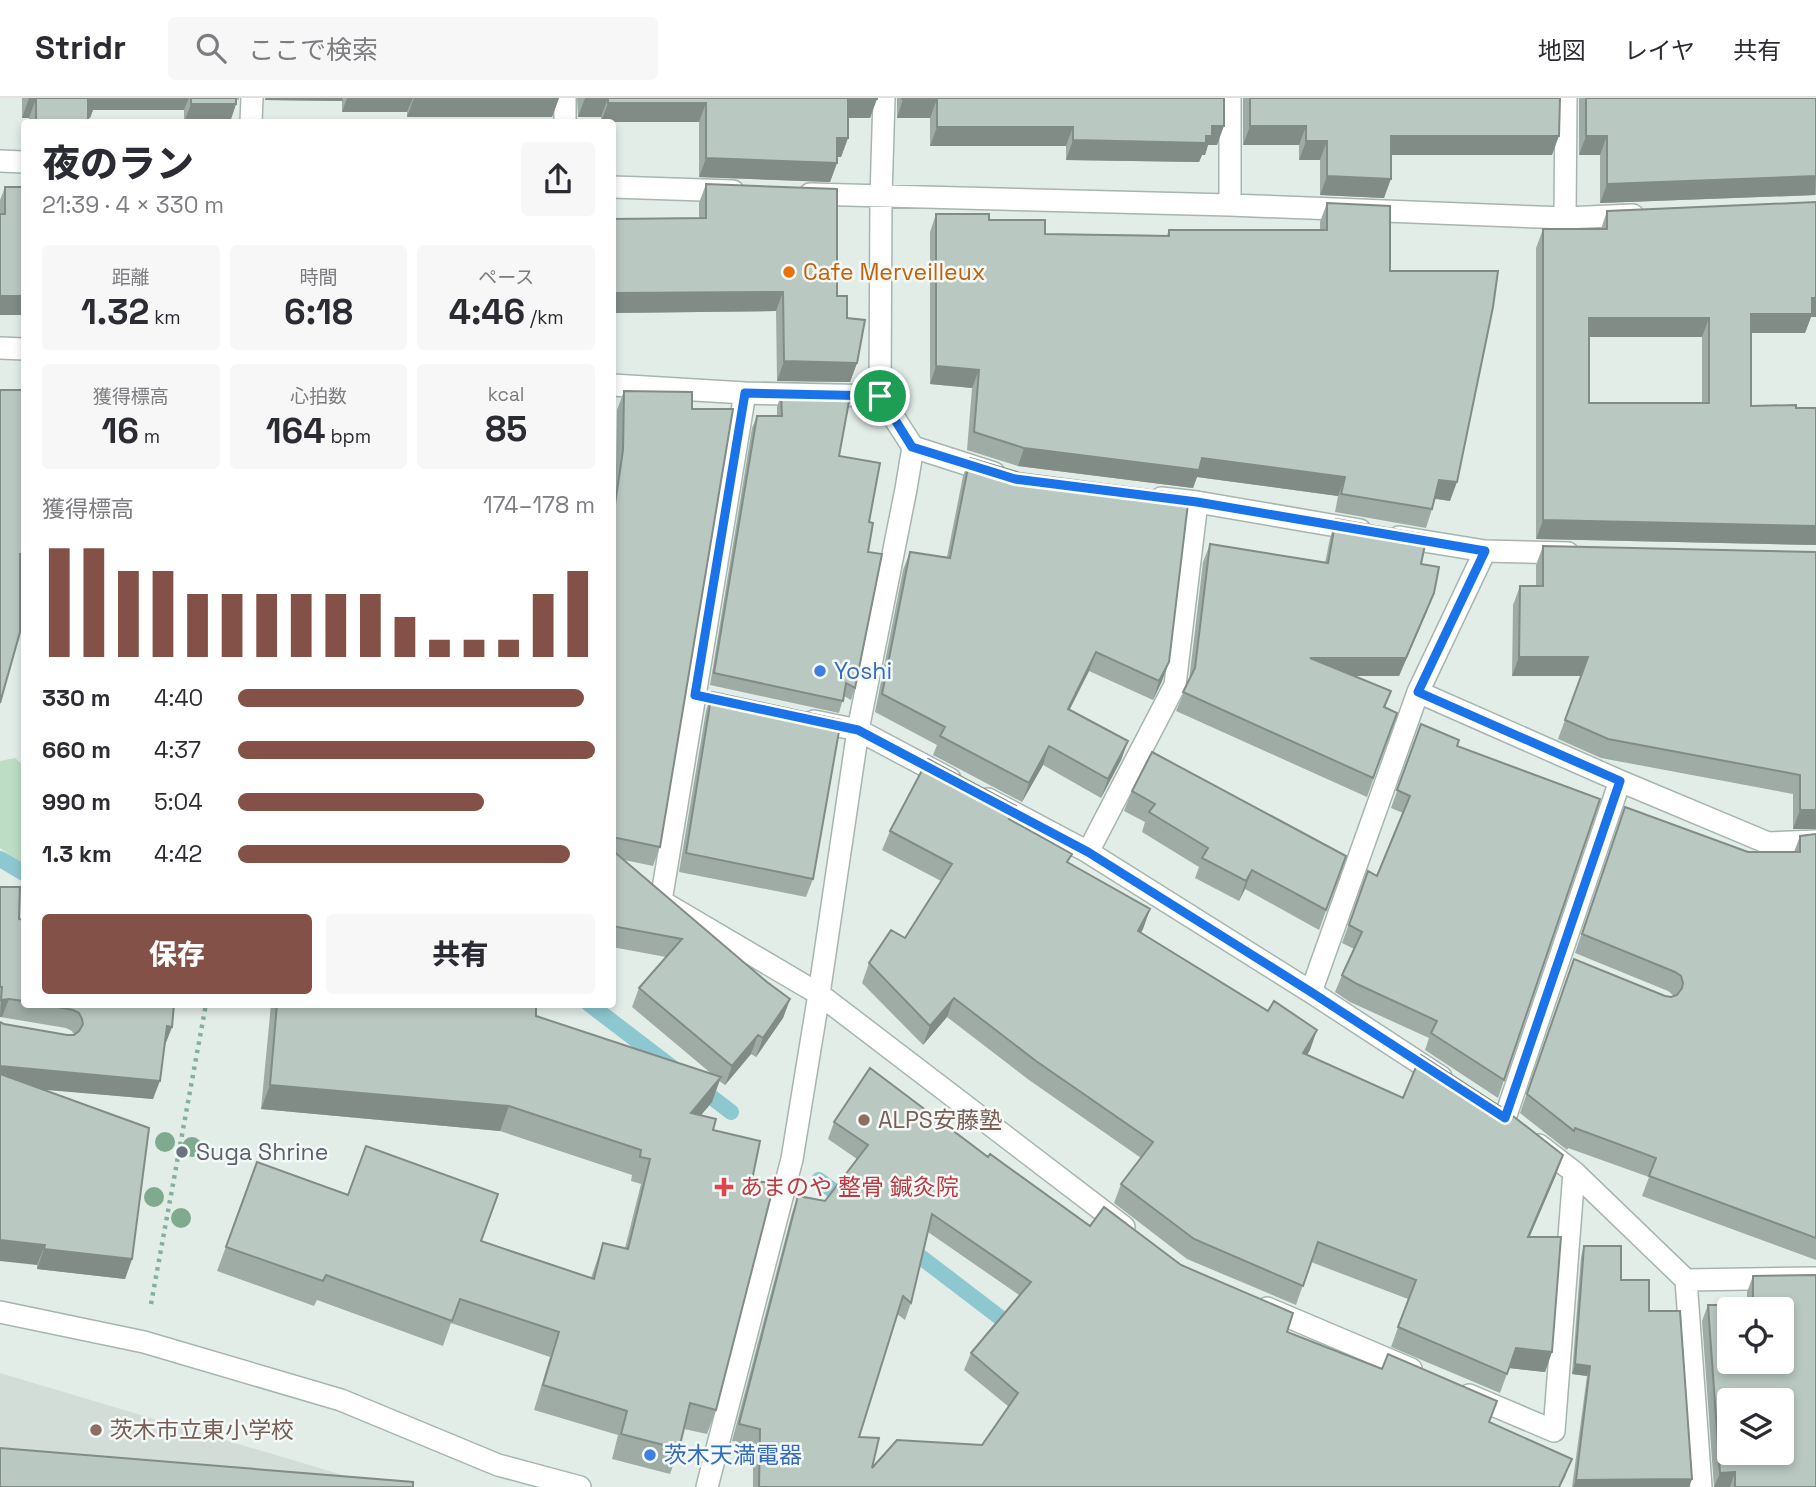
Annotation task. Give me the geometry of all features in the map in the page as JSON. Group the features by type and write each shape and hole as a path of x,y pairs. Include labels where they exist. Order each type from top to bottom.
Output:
{"street":[{"path":"251,119 252,98"},
{"path":"565,98 565,119"},
{"path":"707,1487 792,1159 858,730 912,447 880,396 884,98"},
{"path":"1230,98 1230,205"},
{"path":"1565,218 1566,98"},
{"path":"0,161 21,162"},
{"path":"616,187 747,192"},
{"path":"787,193 1230,205 1565,218 1648,215"},
{"path":"0,348 21,349"},
{"path":"616,385 745,393 880,396"},
{"path":"745,393 701,697 661,901 819,994 1136,1237"},
{"path":"912,447 1015,479"},
{"path":"1145,496 1197,502 1485,551 1582,553"},
{"path":"1088,852 1175,685 1197,502"},
{"path":"1311,992 1418,692 1485,551"},
{"path":"1418,692 1768,843 1816,841"},
{"path":"790,716 858,730 1088,852 1459,1089"},
{"path":"1620,781 1559,961 1499,1115 1574,1172 1686,1280 1701,1487"},
{"path":"1559,961 1582,970"},
{"path":"1454,1388 1554,1431 1574,1172"},
{"path":"1686,1280 1816,1278"},
{"path":"1255,1303 1429,1377"},
{"path":"0,1312 144,1342 341,1400 498,1465 580,1487"}],"path":[{"path":"144,1342 205,1008"}],"shaded area":[{"name":"茨木市立東小学校","path":"0,1373 383,1487 0,1487"}],"green space":[{"path":"15,758 21,763 21,864 0,848 0,761"}],"building":[{"path":"29,98 97,98 88,99 88,119 36,119 36,99"},
{"path":"191,98 236,98 236,104 191,104"},
{"path":"608,98 877,99 848,99 848,138 837,138 837,163 706,158 706,103 608,103"},
{"path":"904,98 1224,98 1224,126 1212,126 1212,136 1206,136 1206,143 1073,140 1073,127 937,127 937,99"},
{"path":"1250,98 1560,98 1559,136 1391,136 1391,179 1327,176 1327,141 1306,141 1306,126 1250,126"},
{"path":"1586,98 1816,98 1816,176 1607,184 1607,136 1586,136"},
{"path":"706,184 837,189 837,296 847,296 847,318 865,320 857,363 784,361 783,292 616,293 616,219 706,218"},
{"path":"5,187 21,187 21,296 0,296 0,214 5,214"},
{"path":"1816,202 1816,298 1812,298 1812,314 1751,314 1751,406 1796,405 1796,408 1816,408 1816,526 1543,520 1543,229 1607,229 1607,211","holes":["1589,318 1709,318 1709,403 1589,403"]},
{"path":"1327,203 1390,206 1390,271 1498,271 1457,482 1439,480 1432,509 1341,494 1345,477 1202,458 1199,470 1024,448 974,432 979,370 936,366 936,214 989,214 989,220 1045,220 1045,234 1169,236 1169,230 1327,230"},
{"path":"0,390 21,390 20,632 0,703"},
{"path":"624,391 692,392 692,409 733,409 660,847 616,838 616,498 623,450"},
{"path":"781,395 850,396 839,456 880,463 869,522 873,523 868,552 882,554 855,688 846,683 843,701 714,673 757,416 782,416"},
{"path":"970,458 1020,473 1189,495 1169,662 1159,681 1096,652 1068,709 1128,741 1108,779 1049,746 1029,783 940,736 945,727 882,694 910,552 950,558"},
{"path":"1336,519 1427,535 1421,564 1439,567 1434,593 1406,658 1310,658 1391,691 1384,707 1397,713 1373,778 1183,692 1195,668 1210,544 1328,563"},
{"path":"1543,546 1816,552 1816,810 1800,810 1800,775 1608,739 1565,720 1588,657 1519,657 1520,586 1543,586"},
{"path":"712,692 841,720 813,879 686,853"},
{"path":"1421,724 1459,740 1457,746 1600,799 1504,1080 1431,1033 1437,1021 1342,975 1362,932 1349,925 1368,871 1377,876 1410,796 1397,790"},
{"path":"1152,752 1346,856 1326,910 1252,870 1246,881 1202,858 1208,848 1149,812 1155,804 1132,791"},
{"path":"928,759 1016,806 1009,819 1072,854 1067,862 1150,909 1138,931 1268,1011 1274,1001 1317,1030 1303,1053 1403,1098 1421,1055 1504,1109 1563,1155 1528,1237 1561,1237 1552,1352 1516,1348 1507,1374 1398,1327 1416,1280 1318,1242 1303,1286 1194,1239 1121,1184 1153,1142 1036,1061 954,998 930,1026 869,963 891,930 905,938 952,864 890,831"},
{"path":"1625,807 1748,852 1800,852 1800,836 1816,834 1816,1238 1649,1176 1656,1158 1575,1128 1574,1131 1527,1094 1574,959 1665,996 1677,995 1682,988 1681,976 1675,972 1582,934"},
{"path":"616,853 790,999 763,1038 758,1035 732,1066 639,988 682,939 616,927"},
{"path":"0,887 20,887 21,1001 1,1000"},
{"path":"63,1008 174,1008 172,1027 167,1026 160,1081 0,1066 0,1022 74,1035 83,1024 79,1013"},
{"path":"277,1008 536,1008 536,1016 721,1077 691,1113 716,1119 713,1130 760,1141 752,1180 774,1184 716,1410 690,1403 679,1449 621,1434 627,1411 543,1385 559,1332 460,1299 452,1321 326,1275 323,1281 226,1247 257,1162 348,1195 366,1146 498,1194 481,1241 594,1279 603,1243 628,1249 650,1159 640,1157 641,1150 509,1106 270,1085"},
{"path":"870,1068 988,1157 990,1154 1090,1226 1104,1207 1181,1265 1293,1313 1287,1332 1382,1369 1388,1354 1497,1401 1489,1422 1572,1459 1559,1487 759,1487 760,1429 739,1424 798,1196 825,1201 868,1145 834,1122","holes":["932,1214 1031,1282 971,1353 1018,1393 982,1445 897,1440 872,1468 879,1438 859,1437 903,1296 911,1303"]},
{"path":"0,1074 149,1128 132,1259 44,1249 45,1245 0,1240"},
{"path":"1584,1246 1621,1246 1621,1280 1649,1280 1649,1311 1680,1311 1692,1479 1576,1480 1590,1366 1575,1364"},
{"path":"1816,1275 1816,1487 1735,1487 1735,1472 1720,1473 1719,1465 1794,1465 1794,1388 1717,1388 1717,1431 1708,1305 1717,1305 1717,1374 1794,1374 1794,1297 1753,1297 1753,1276"},
{"path":"0,1448 413,1482 413,1487 0,1487"}],"waterway":[{"path":"0,859 21,871"},
{"path":"594,1008 673,1068"},
{"path":"697,1086 731,1112"},
{"path":"819,1180 848,1202"},
{"path":"905,1245 1015,1329"}],"place":[{"name":"Cafe Merveilleux","path":"789,272"},
{"name":"Yoshi","path":"820,671"},
{"name":"ALPS安藤塾","path":"864,1120"},
{"name":"Suga Shrine","path":"182,1152"},
{"name":"あまのや 整骨 鍼灸院","path":"724,1187"},
{"name":"茨木市立東小学校","path":"96,1430"},
{"name":"茨木天満電器","path":"650,1455"}],"route":[{"path":"745,393 880,396 912,447 1015,479 1197,502 1485,551 1418,692 1620,781 1505,1118 1088,852 858,730 695,695 745,393"}]}
